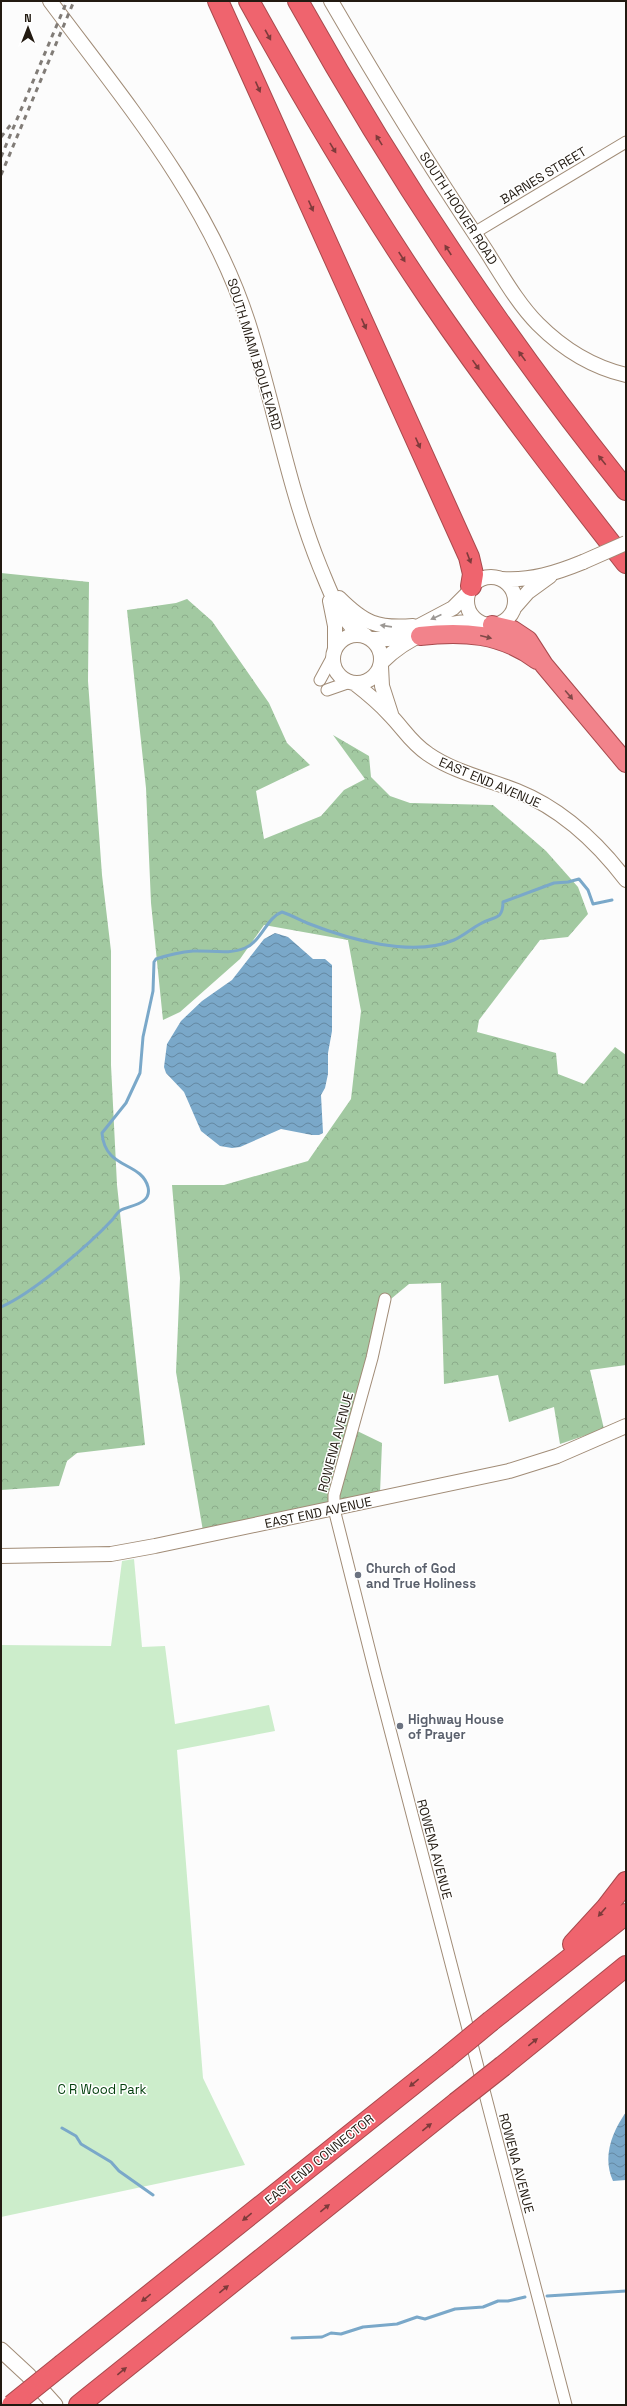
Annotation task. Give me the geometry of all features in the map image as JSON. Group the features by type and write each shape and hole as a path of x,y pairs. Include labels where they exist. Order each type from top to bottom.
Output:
{"highway":[{"path":"218,1 469,557 473,574 469,590"},
{"path":"249,1 334,149 429,297 521,426 624,556"},
{"path":"298,1 370,127 464,274 565,414 626,490"},
{"path":"486,624 513,630 523,636 532,645 544,665 626,763"},
{"path":"420,631 472,634 509,644 544,665"},
{"path":"529,1991 606,1908 626,1882"},
{"name":"EAST END CONNECTOR","path":"12,2405 626,1914"},
{"path":"86,2400 624,1968"}],"main road":[{"path":"1,2350 28,2375 55,2405"}],"street":[{"name":"SOUTH MIAMI BOULEVARD","path":"50,1 161,150 191,196 218,245 248,322 305,525 328,587 346,620 368,637"},
{"name":"SOUTH HOOVER ROAD","path":"331,1 401,118 474,233 528,313 542,328 581,358 604,368 626,375"},
{"name":"BARNES STREET","path":"474,233 626,142"},
{"path":"320,680 334,652 348,636 393,638 455,622 486,624 504,622 528,592 552,575 583,562 624,556"},
{"path":"327,690 352,682 370,679 381,664 398,647 453,608 469,590 486,577 522,580 552,575"},
{"path":"502,579 514,592 514,608"},
{"name":"SOUTH MIAMI BOULEVARD","path":"328,587 336,626 334,652"},
{"path":"328,587 355,614 368,622 420,631"},
{"path":"469,590 468,610 486,624"},
{"path":"368,637 380,649 381,664"},
{"path":"334,652 337,672 352,682"},
{"name":"EAST END AVENUE","path":"381,664 382,686 391,715"},
{"name":"EAST END AVENUE","path":"352,682 369,694 391,715 416,746 438,760 522,793 554,810 601,850 626,880"},
{"name":"ROWENA AVENUE","path":"385,1299 372,1358 334,1495 334,1509 380,1694 566,2405"},
{"name":"EAST END AVENUE","path":"1,1556 58,1556 128,1552 334,1509 532,1464 587,1444 626,1426"}],"green space":[{"path":"1,573 89,582 88,681 102,875 111,951 111,1065 117,1185 145,1445 77,1453 67,1461 59,1486 1,1490"},
{"path":"187,599 212,621 269,703 287,743 310,765 256,791 264,839 321,816 344,790 365,779 333,735 369,756 371,777 390,796 410,803 493,805 546,851 578,887 588,914 568,937 540,940 479,1020 477,1032 556,1053 558,1074 584,1084 615,1047 626,1055 626,1365 590,1370 604,1429 560,1444 554,1407 509,1422 498,1375 444,1384 441,1283 409,1284 380,1308 349,1427 382,1443 380,1493 203,1531 176,1372 180,1278 172,1185 224,1185 308,1161 351,1099 361,1011 348,940 264,925 240,959 180,1012 163,1020 151,903 146,788 127,610 176,603"},
{"name":"C R Wood Park","path":"134,1559 142,1647 165,1646 175,1724 269,1705 275,1731 177,1750 203,2078 245,2165 1,2217 1,1645 111,1646 122,1561"}],"water":[{"path":"275,933 288,937 313,959 325,959 332,965 332,1031 328,1053 328,1074 325,1088 321,1095 323,1133 319,1135 312,1135 281,1129 240,1147 232,1148 220,1146 201,1131 184,1092 166,1073 164,1067 167,1044 181,1021 202,1001 232,980 264,939"},
{"path":"626,2112 626,2180 613,2181 608,2163 610,2145 613,2136"}],"waterway":[{"path":"1,1307 29,1291 60,1268 103,1230 120,1211 140,1203 147,1197 148,1187 144,1179 138,1173 109,1153 102,1133 126,1103 140,1073 143,1037 153,991 154,962 156,959 188,951 226,952 245,948 251,945 272,919 282,912 323,929 360,940 400,947 419,947 437,945 461,937 480,924 499,915 503,908 503,902 554,883 568,882 579,879 588,890 593,904 612,900"},
{"path":"62,2128 76,2136 81,2144 111,2162 119,2171 153,2195"},
{"path":"547,2296 626,2291"},
{"path":"292,2338 322,2337 331,2333 341,2334 363,2327 397,2324 417,2317 425,2319 455,2309 483,2307 498,2301 508,2301 525,2297"}],"railway":[{"path":"1,157 67,1"},
{"path":"1,175 74,1"},
{"path":"1,137 12,123"}],"place":[{"name":"Church of God and True Holiness","path":"358,1575"},
{"name":"Highway House of Prayer","path":"400,1726"}]}
